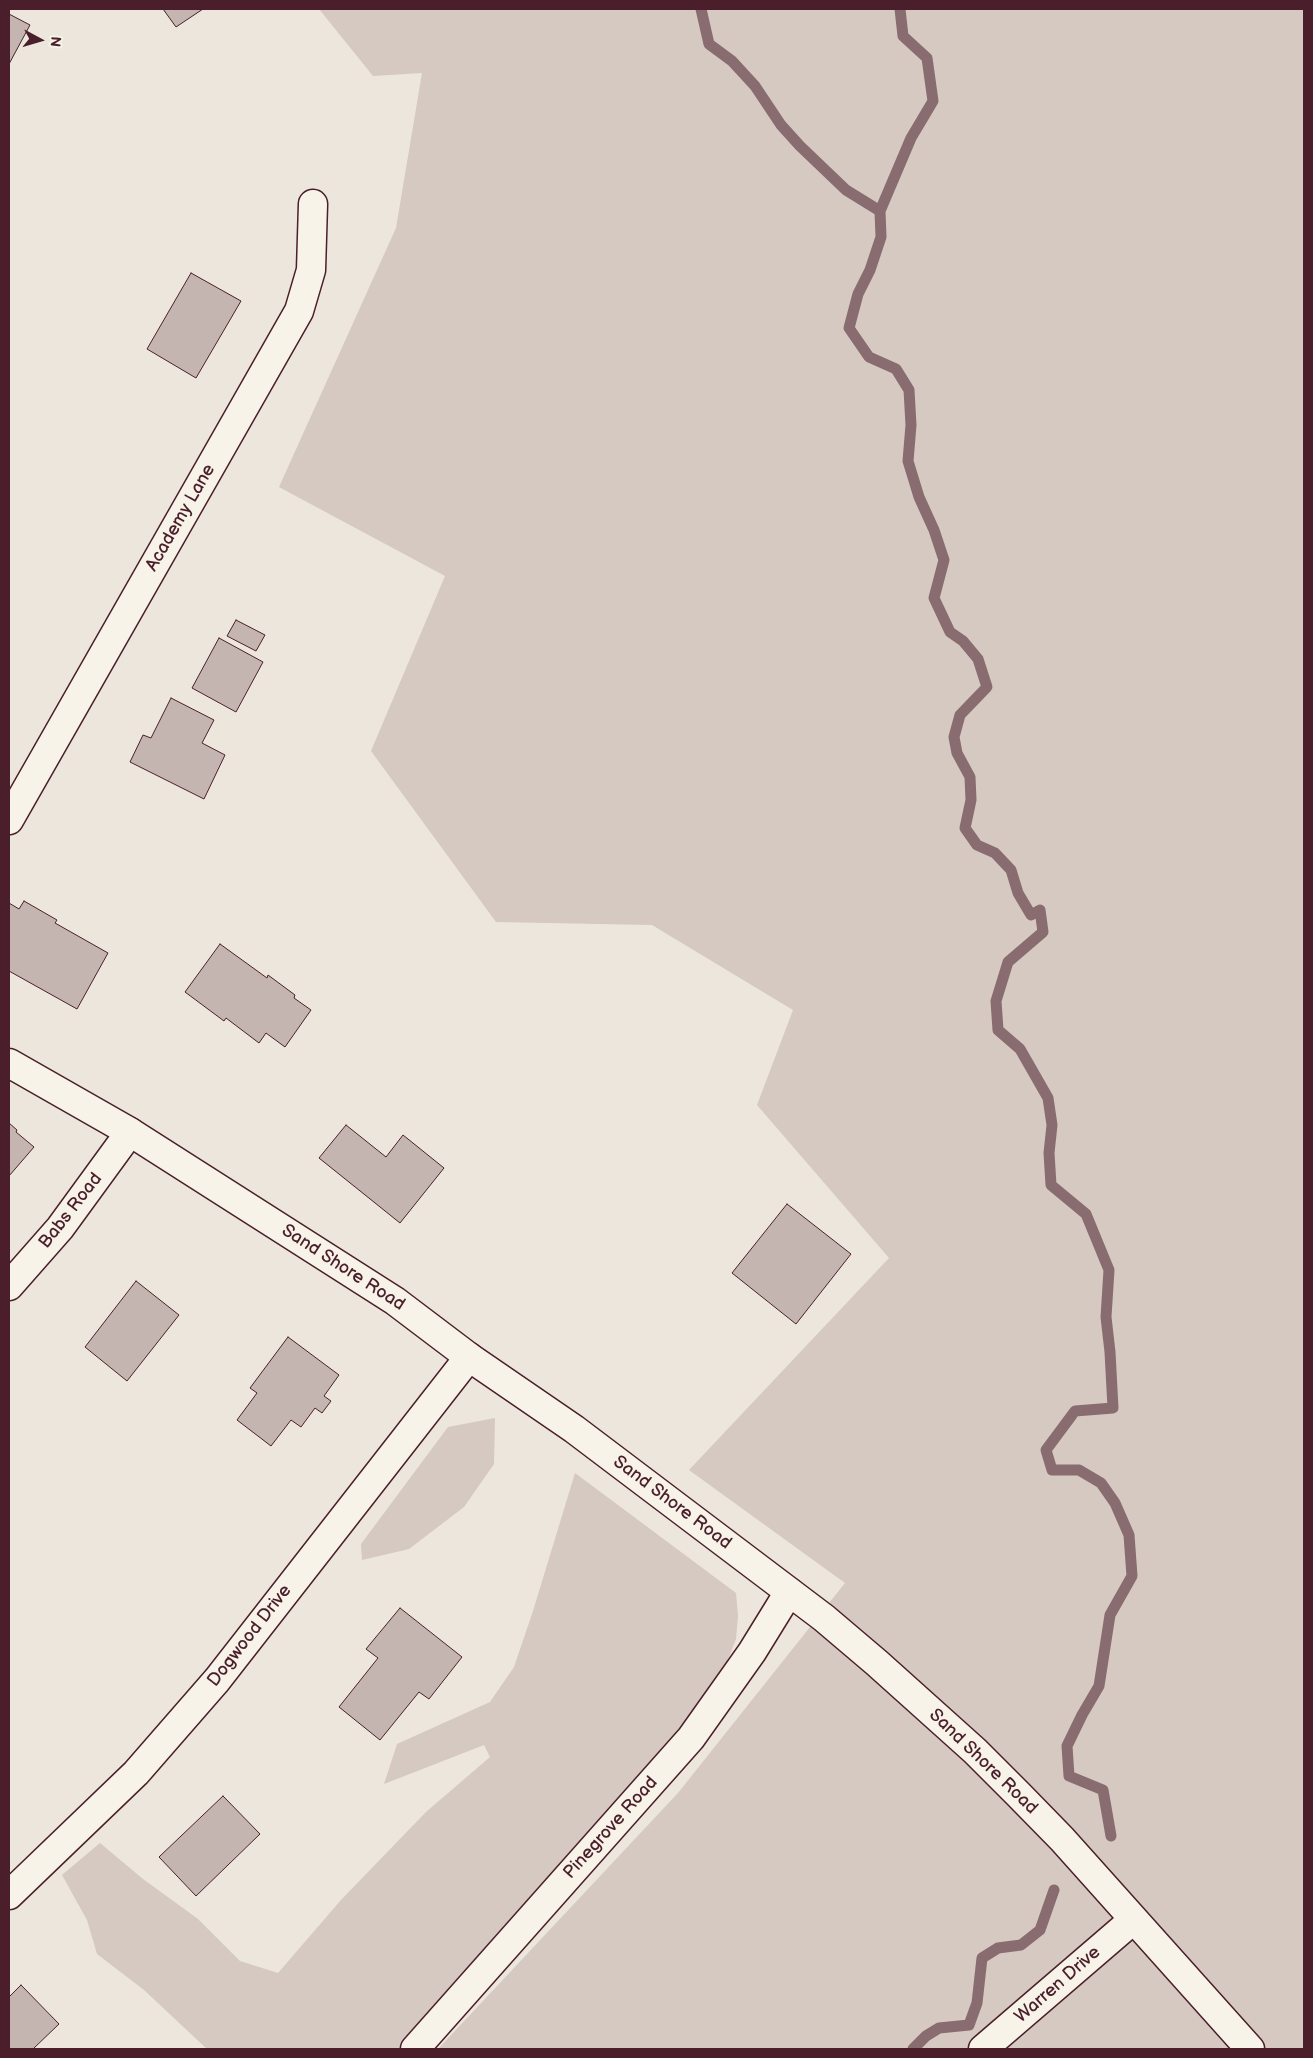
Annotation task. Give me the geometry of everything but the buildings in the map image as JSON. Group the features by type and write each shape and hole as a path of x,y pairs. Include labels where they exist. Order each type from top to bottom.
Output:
{"street":[{"name":"Academy Lane","path":"9,820 299,311 311,270 313,204"},
{"name":"Sand Shore Road","path":"9,1063 130,1132 395,1301 469,1357 574,1429 789,1592 877,1663 975,1751 1062,1839 1250,2049"},
{"name":"Babs Road","path":"9,1286 60,1228 130,1132"},
{"name":"Dogwood Drive","path":"9,1895 136,1773 217,1680 469,1357"},
{"name":"Pinegrove Road","path":"415,2049 691,1738 752,1652 789,1592"},
{"name":"Warren Drive","path":"983,2049 1133,1920"}],"shaded area":[{"path":"319,9 1304,9 1304,2049 438,2049 678,1793 845,1583 689,1470 889,1258 757,1105 793,1010 652,925 496,922 371,751 445,576 279,487 396,228 422,73 373,76"},
{"path":"495,1418 494,1464 464,1507 409,1549 362,1560 361,1544 448,1427"},
{"path":"575,1473 736,1593 738,1616 736,1639 724,1670 674,1737 604,1814 399,2049 207,2049 144,1990 97,1954 87,1920 62,1875 100,1843 143,1879 198,1919 240,1961 278,1973 341,1900 426,1812 490,1757 484,1745 384,1784 397,1744 490,1702 514,1667"}],"waterway":[{"path":"701,9 709,44 732,61 755,86 781,125 800,146 846,190 880,211 881,237 870,270 858,294 849,328 869,357 896,369 909,390 911,425 908,461 919,497 934,530 944,560 934,598 950,632 963,641 978,659 987,687 960,715 954,737 957,753 970,777 971,800 965,828 977,845 995,853 1011,870 1018,893 1031,915 1040,910 1043,932 1008,962 996,1001 998,1030 1020,1049 1048,1098 1052,1125 1049,1153 1051,1185 1086,1214 1109,1270 1106,1317 1113,1408 1075,1411 1046,1450 1052,1470 1079,1470 1101,1483 1115,1503 1129,1535 1132,1576 1110,1615 1099,1686 1067,1746 1069,1776 1103,1790 1111,1836"},
{"path":"880,211 911,138 933,101 927,58 903,36 900,9"},
{"path":"913,2049 926,2036 939,2028 969,2025 977,2003 982,1958 998,1948 1021,1945 1040,1930 1054,1890"}]}
